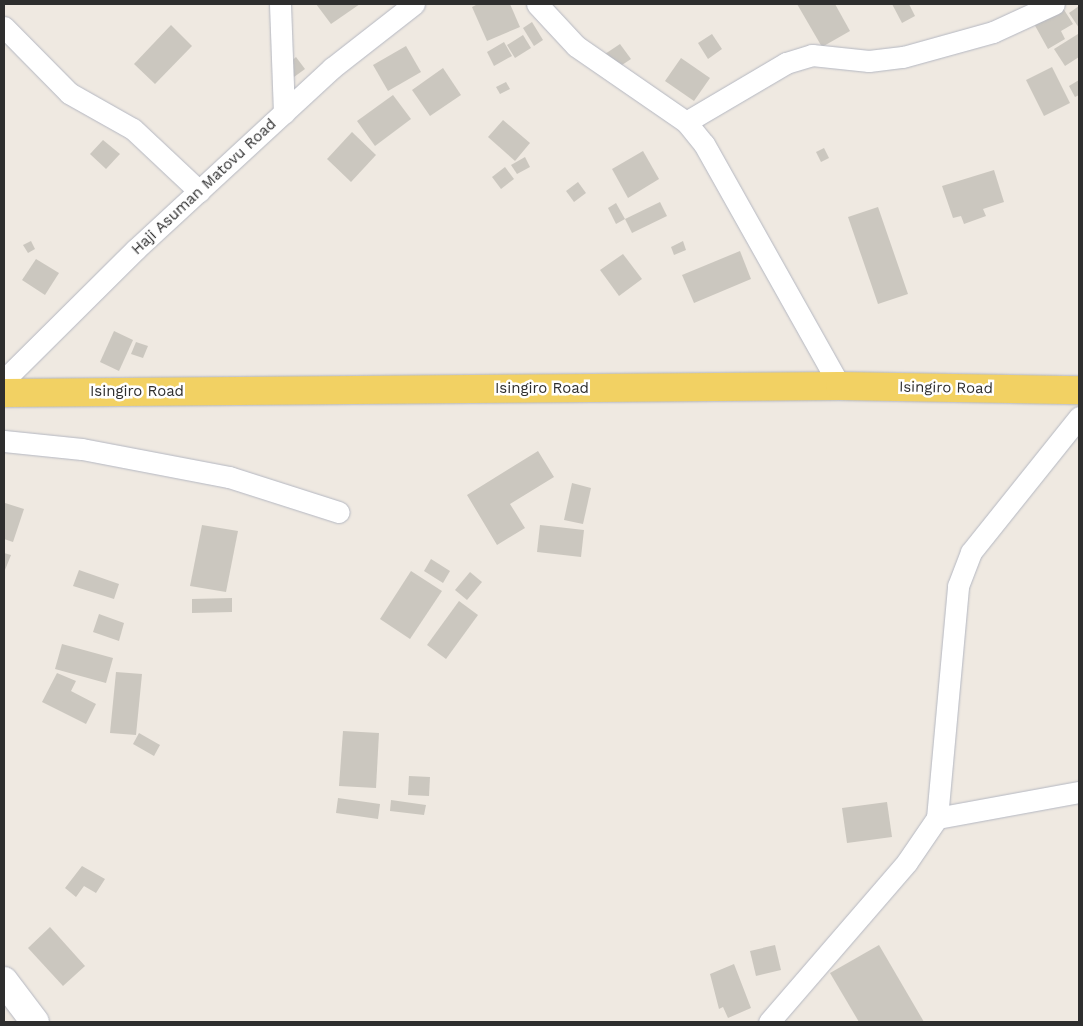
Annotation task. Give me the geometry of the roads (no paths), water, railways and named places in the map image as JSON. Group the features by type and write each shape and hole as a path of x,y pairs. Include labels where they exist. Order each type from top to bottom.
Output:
{"main road":[{"name":"Isingiro Road","path":"4,393 840,386 1079,390"},
{"path":"4,981 35,1022"}],"street":[{"path":"280,4 284,113"},
{"name":"Haji Asuman Matovu Road","path":"4,380 200,191 284,113 414,4"},
{"path":"538,4 576,46 686,122 730,186 840,386"},
{"path":"686,122 786,62 812,55 869,61 904,58 993,32 1054,4"},
{"path":"4,27 69,93 132,129 200,191"},
{"path":"769,1022 907,862 937,818 958,586 971,552 1079,418"},
{"path":"4,441 82,450 228,478 338,512"},
{"path":"937,818 1079,792"}]}
